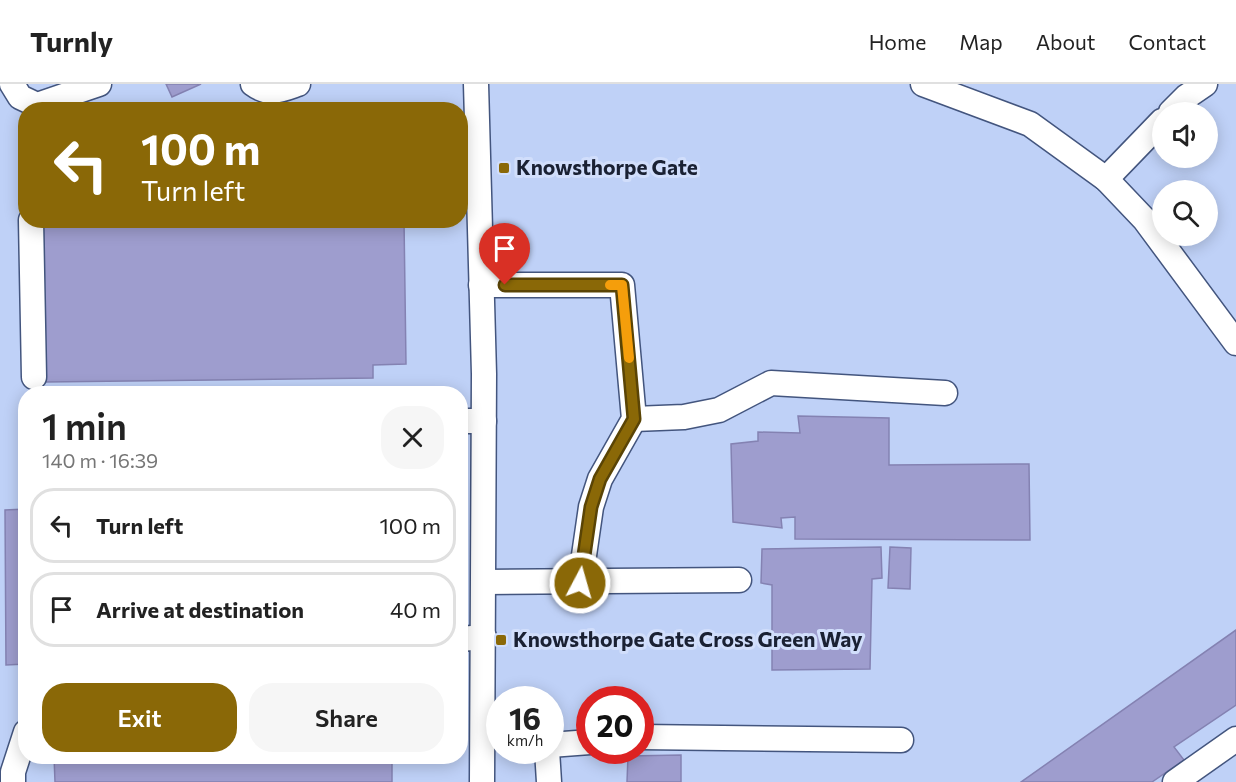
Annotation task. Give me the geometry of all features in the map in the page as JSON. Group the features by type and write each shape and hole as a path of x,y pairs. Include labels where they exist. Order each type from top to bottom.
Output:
{"street":[{"path":"12,84 20,96 31,102"},
{"path":"46,102 99,84"},
{"path":"253,84 265,92 278,92 298,84"},
{"path":"476,84 469,142 481,285 472,421 484,582 472,638 482,782"},
{"path":"923,84 1030,124 1106,179 1145,220 1236,343"},
{"path":"1181,102 1206,84"},
{"path":"1106,179 1152,131"},
{"path":"31,228 34,377"},
{"path":"481,285 622,285 634,419 600,479 591,507 580,583"},
{"path":"634,419 684,417 719,410 771,382 945,393"},
{"path":"484,582 739,580"},
{"path":"654,737 901,740"},
{"path":"1175,782 1236,739"},
{"path":"13,782 18,759"},
{"path":"548,764 549,782"}],"building":[{"path":"166,84 201,84 172,97"},
{"path":"43,228 404,228 406,364 373,365 373,378 45,382"},
{"path":"798,416 889,418 889,465 1029,464 1030,540 795,539 795,517 781,518 782,528 733,522 731,444 758,441 758,432 800,433"},
{"path":"18,509 18,664 6,665 5,510"},
{"path":"881,547 882,578 872,579 870,669 772,670 772,585 761,583 762,549"},
{"path":"890,547 911,548 910,589 888,588"},
{"path":"1236,630 1236,705 1174,747 1184,760 1152,782 1021,782"},
{"path":"681,755 681,782 627,782 628,764 654,764 654,756"},
{"path":"54,764 392,764 392,782 55,782"}],"slow traffic":[{"path":"610,285 622,285 629,358"}],"place":[{"name":"Knowsthorpe Gate","path":"504,168"},
{"name":"Knowsthorpe Gate Cross Green Way","path":"501,640"}],"route":[{"path":"505,285 622,285 634,419 600,479 584,541 580,583"}]}
